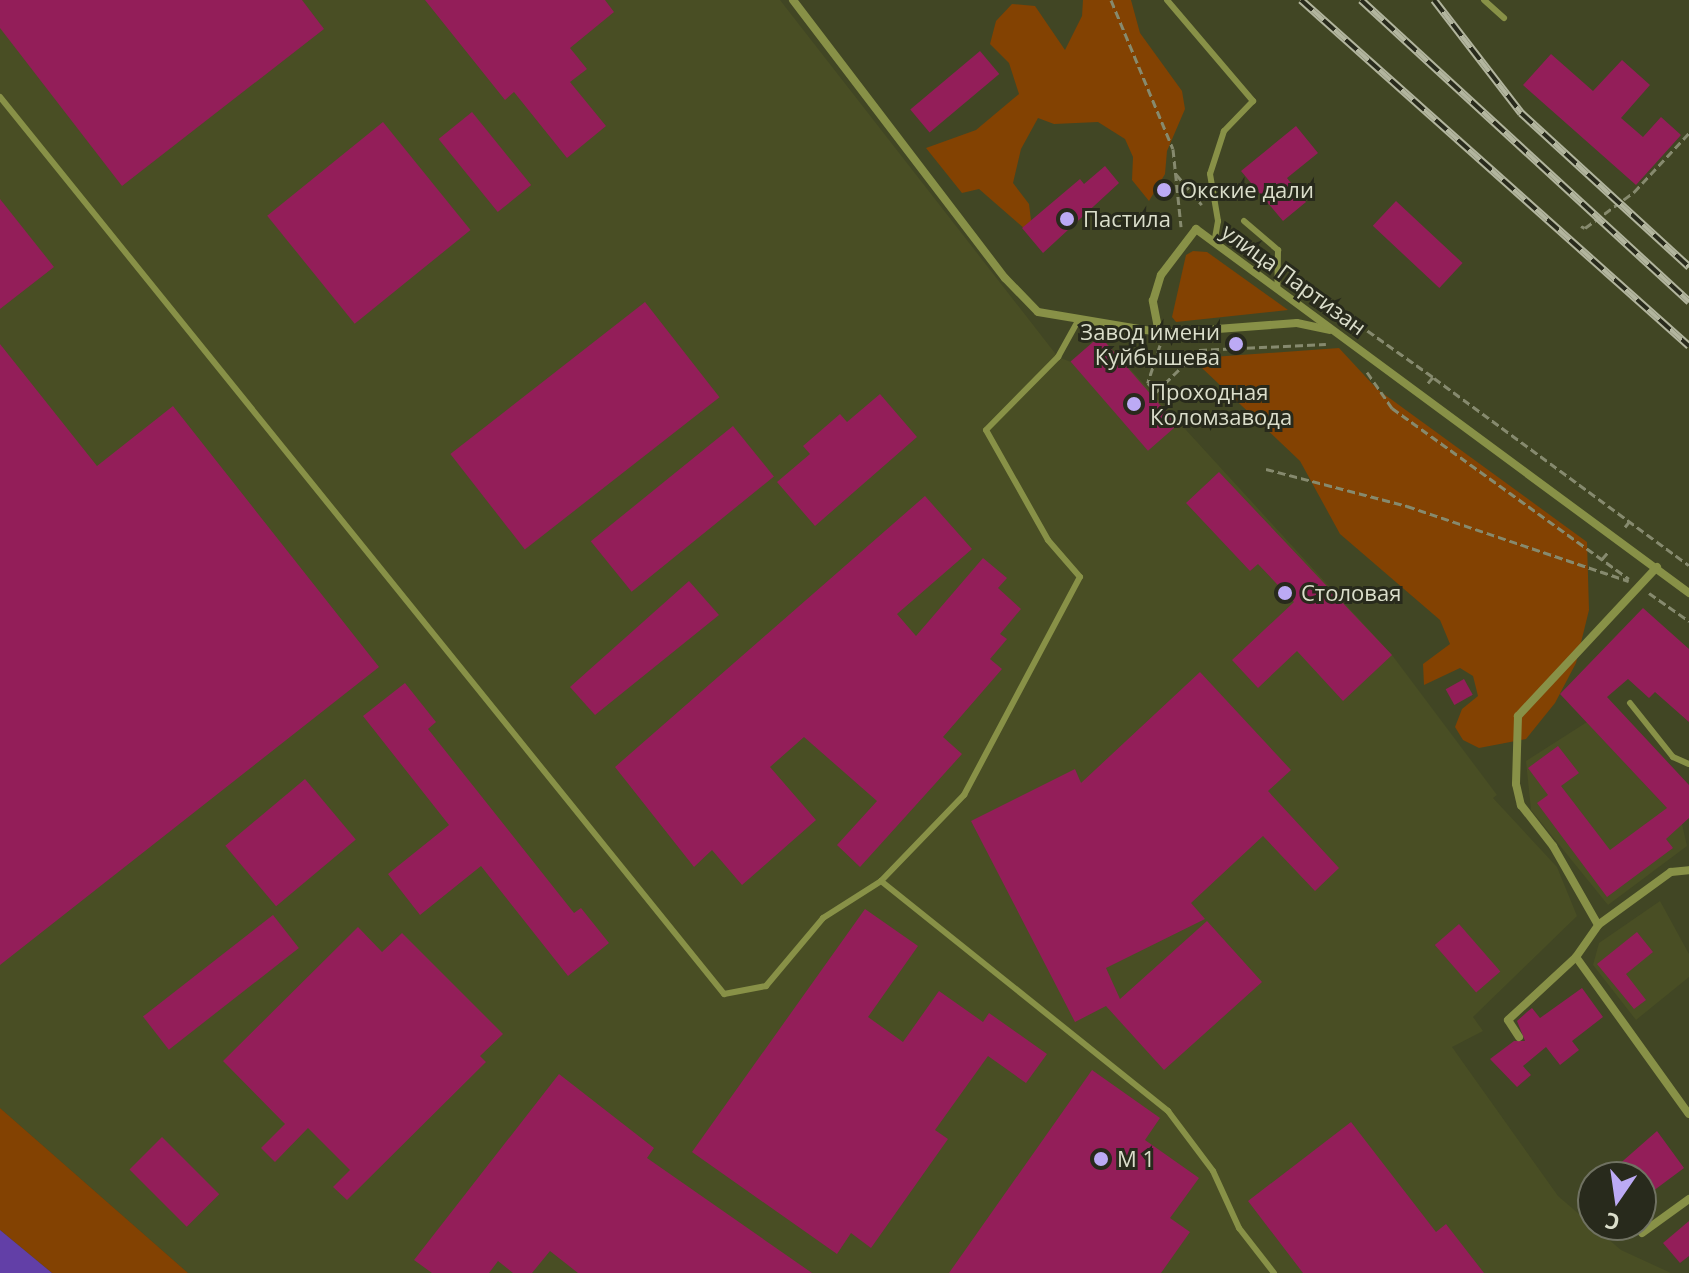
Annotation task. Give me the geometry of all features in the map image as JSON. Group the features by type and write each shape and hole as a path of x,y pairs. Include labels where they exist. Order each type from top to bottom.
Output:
{"street":[{"path":"793,0 1005,278 1038,312 1162,333 1297,323 1335,331"},
{"name":"улица Партизан","path":"1177,252 1196,229 1689,593"},
{"path":"1162,333 1153,301 1177,252"},
{"path":"1598,925 1553,846 1521,805 1518,716 1657,567"},
{"path":"1519,1037 1508,1020 1576,957 1598,925 1671,872 1689,870"},
{"path":"1576,957 1689,1114"},
{"path":"1657,1222 1689,1199"}],"lane":[{"path":"1167,0 1253,101 1224,131 1210,174 1218,221 1214,243"},
{"path":"1484,0 1504,18"},
{"path":"0,97 724,994 766,986 823,918 881,881 964,795 1080,577 1048,540 986,430 1058,357 1079,319"},
{"path":"1244,221 1278,250 1277,289"},
{"path":"1129,328 1142,341"},
{"path":"1630,703 1673,757 1689,764"},
{"path":"881,881 1168,1111 1213,1171 1239,1228 1274,1273"}],"path":[{"path":"1111,0 1173,149 1182,221 1177,252"},
{"path":"1581,226 1585,228 1634,192 1689,133"},
{"path":"1176,174 1218,221 1278,267 1632,518 1689,565"},
{"path":"1162,333 1148,383 1150,389 1156,392 1199,350 1334,343"},
{"path":"1360,362 1403,416 1689,621"},
{"path":"1427,384 1433,377"},
{"path":"1403,416 1411,405"},
{"path":"1266,469 1407,506 1639,586"},
{"path":"1625,527 1632,518"},
{"path":"1602,559 1608,552"}],"shaded area":[{"path":"0,0 780,0 1058,357 1071,362 1100,336 1392,655 1497,795 1493,798 1557,867 1577,916 1473,1017 1483,1031 1452,1047 1558,1196 1577,1212 1577,1241 1610,1241 1621,1250 1671,1273 188,1273 0,1108"},
{"path":"1083,0 1131,0 1140,33 1182,91 1185,109 1167,151 1165,174 1149,201 1132,180 1133,157 1125,139 1098,122 1054,124 1038,118 1021,149 1013,183 1029,204 1033,236 979,189 962,193 926,148 976,130 1019,94 1009,63 990,44 996,21 1012,4 1035,6 1065,50 1082,16"},
{"path":"1193,251 1207,252 1288,310 1176,322 1172,317 1186,255"},
{"path":"1339,348 1377,389 1587,542 1589,610 1576,663 1555,703 1526,739 1479,748 1463,740 1455,727 1462,709 1478,696 1473,676 1460,668 1424,685 1423,664 1450,644 1440,620 1340,534 1300,461 1202,368 1198,358"},
{"path":"1587,722 1682,824 1687,846 1608,905 1531,810 1526,761"},
{"path":"1660,901 1689,954 1689,977 1636,1020 1593,965 1599,943"},
{"path":"0,1108 188,1273 52,1273 0,1230"},
{"path":"0,1230 52,1273 0,1273"}],"building":[{"path":"0,0 302,0 324,29 122,186 0,28"},
{"path":"425,0 605,0 614,12 570,48 587,69 570,82 606,126 567,158 514,92 505,100"},
{"path":"980,51 999,74 930,132 910,109"},
{"path":"1551,54 1593,91 1622,60 1650,85 1621,118 1643,137 1661,117 1681,135 1636,185 1523,85"},
{"path":"472,112 531,185 498,212 439,139"},
{"path":"383,122 470,230 355,324 267,216"},
{"path":"1296,126 1318,153 1287,178 1306,202 1283,221 1241,171"},
{"path":"1105,166 1119,183 1043,253 1022,228 1080,179 1084,184"},
{"path":"0,199 54,267 0,309"},
{"path":"1396,201 1463,263 1439,288 1373,226"},
{"path":"645,302 719,397 525,549 450,454"},
{"name":"Проходная Коломзавода","path":"1100,336 1177,425 1148,451 1071,362"},
{"path":"0,344 97,466 173,406 379,667 0,965"},
{"path":"880,394 917,437 815,526 777,482 810,454 803,446 840,414 847,422"},
{"path":"733,426 774,477 632,592 591,541"},
{"path":"1219,472 1392,655 1343,701 1297,651 1258,688 1232,660 1294,602 1258,564 1250,571 1186,503"},
{"path":"925,496 972,549 897,614 916,636 983,558 1007,578 998,588 1021,609 1000,634 1007,639 990,659 1002,669 943,737 962,754 860,867 837,845 877,801 804,737 770,767 816,820 742,885 712,850 694,867 615,767"},
{"path":"689,581 719,615 595,715 570,687"},
{"path":"1643,608 1689,649 1689,722 1655,692 1649,698 1628,679 1607,697 1689,785 1689,818 1666,839 1673,848 1607,897 1537,803 1548,795 1528,768 1558,746 1579,773 1561,786 1610,850 1667,808 1560,694"},
{"path":"1200,672 1291,770 1268,791 1339,868 1315,891 1263,836 1191,903 1205,919 1106,968 1120,999 1207,921 1262,982 1164,1070 1106,1006 1075,1022 971,821 1075,769 1081,783"},
{"path":"1464,679 1473,695 1454,705 1446,689"},
{"path":"405,683 436,722 428,729 574,913 581,908 609,943 568,976 481,866 420,915 388,874 449,825 363,716"},
{"path":"305,779 356,840 276,906 225,846"},
{"path":"865,909 918,946 868,1017 903,1042 939,991 983,1022 989,1013 1047,1054 1026,1083 988,1056 935,1130 948,1139 871,1248 851,1233 837,1254 692,1152"},
{"path":"273,915 299,948 169,1050 143,1017"},
{"path":"1459,924 1500,972 1476,993 1435,945"},
{"path":"358,927 382,952 402,933 503,1034 480,1056 486,1062 347,1200 333,1187 350,1170 308,1128 275,1162 261,1148 285,1124 223,1061"},
{"path":"1637,932 1653,952 1626,974 1646,1000 1634,1009 1597,964"},
{"path":"1582,988 1603,1017 1572,1041 1579,1050 1560,1065 1546,1047 1523,1066 1531,1075 1517,1087 1490,1059 1514,1041 1525,1041 1517,1021 1532,1008 1540,1018"},
{"name":"M 1","path":"1092,1070 1160,1118 1145,1140 1199,1178 1170,1218 1190,1232 1161,1273 949,1273"},
{"path":"559,1074 654,1148 647,1158 812,1273 578,1273 550,1251 532,1273 513,1273 498,1261 489,1273 432,1273 414,1260"},
{"path":"1351,1122 1436,1232 1446,1224 1484,1273 1303,1273 1248,1201"},
{"path":"1657,1131 1684,1168 1657,1188 1657,1161 1623,1161"},
{"path":"162,1137 219,1194 187,1227 129,1170"},
{"path":"1689,1221 1689,1256 1680,1263 1663,1243"}],"railway":[{"path":"1301,0 1689,346"},
{"path":"1361,0 1689,302"},
{"path":"1434,0 1521,113 1689,267"}],"place":[{"name":"Окские дали","path":"1164,190"},
{"name":"Пастила","path":"1067,219"},
{"name":"Завод имени Куйбышева","path":"1236,344"},
{"name":"Проходная Коломзавода","path":"1134,404"},
{"name":"Столовая","path":"1285,593"},
{"name":"M 1","path":"1101,1159"}]}
